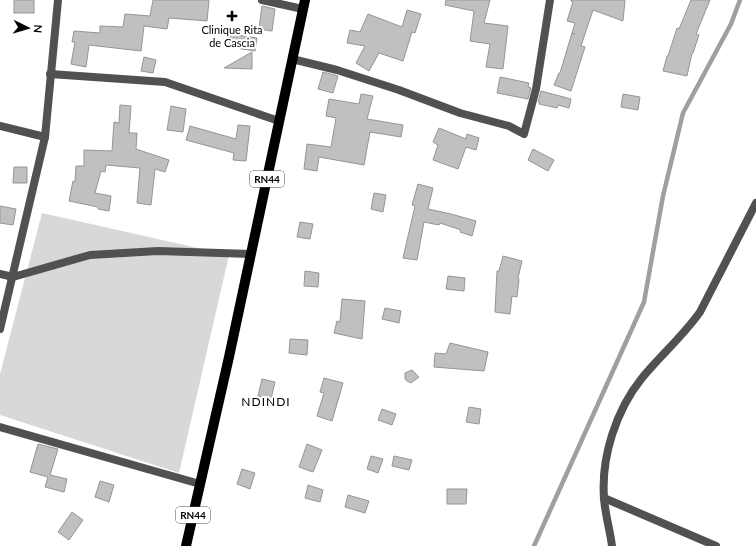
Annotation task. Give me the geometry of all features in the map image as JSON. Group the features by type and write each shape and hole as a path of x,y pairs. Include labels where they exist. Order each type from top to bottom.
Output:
{"main road":[{"name":"RN44","path":"186,546 229,357 304,4"}],"street":[{"path":"0,329 45,137 58,0"},
{"path":"262,0 304,4"},
{"path":"292,59 337,70 399,90 460,113 509,126 524,134 536,88 550,0"},
{"path":"50,74 165,82 279,121"},
{"path":"0,126 45,137"},
{"path":"612,546 604,498 604,478 610,440 616,423 626,401 641,380 663,353 690,326 700,312 756,202"},
{"path":"0,274 13,277 90,255 158,251 251,254"},
{"path":"0,427 200,484"},
{"path":"604,498 716,546"}],"shaded area":[{"path":"42,213 229,255 179,473 0,415 0,374"}],"building":[{"path":"14,0 34,0 34,13 14,13"},
{"path":"153,0 209,0 207,21 169,18 167,29 144,26 141,51 89,45 86,67 71,64 75,42 72,42 74,31 100,33 100,26 123,27 125,14 150,16"},
{"path":"446,0 490,0 484,23 508,26 503,69 486,67 490,44 470,41 474,11 445,5"},
{"path":"571,0 625,0 623,21 593,10 581,46 585,47 571,91 554,85 560,73 575,23 567,21 573,2"},
{"path":"691,0 710,0 696,34 699,35 692,53 687,76 663,71 677,28 679,29"},
{"path":"262,6 275,9 272,31 259,29"},
{"path":"407,10 421,14 415,33 412,32 403,61 379,53 369,71 356,63 365,46 347,43 350,30 360,32 368,14 402,27"},
{"path":"231,34 257,38 255,51 229,47"},
{"path":"252,52 252,69 224,68"},
{"path":"144,57 156,60 153,73 141,71"},
{"path":"323,72 338,76 333,93 318,89"},
{"path":"500,77 529,83 528,87 531,88 528,99 497,93"},
{"path":"541,91 571,99 569,108 558,105 557,108 539,104 540,102 538,102"},
{"path":"361,94 373,96 367,119 403,125 401,137 370,132 364,165 319,157 317,171 304,169 307,144 331,147 336,118 326,116 329,99 359,104"},
{"path":"623,94 640,97 638,110 621,107"},
{"path":"120,105 131,106 129,133 137,133 136,149 169,160 165,172 155,169 151,205 137,203 140,168 106,165 105,172 101,171 95,193 111,196 109,211 98,209 98,207 69,201 73,181 75,182 76,166 84,166 84,150 112,151 114,122 119,123"},
{"path":"171,106 186,109 183,132 167,130"},
{"path":"238,125 250,126 246,161 233,160 234,153 186,140 190,126 236,139"},
{"path":"439,128 466,139 467,134 479,138 476,150 466,147 458,169 433,160 438,145 433,142"},
{"path":"533,149 554,160 548,171 528,160"},
{"path":"14,167 27,167 27,183 13,183"},
{"path":"418,184 433,188 428,209 476,221 472,236 460,232 461,230 440,223 439,225 424,222 417,260 403,258 415,206 412,205"},
{"path":"374,193 386,195 383,212 371,209"},
{"path":"0,206 16,209 13,225 0,223"},
{"path":"300,222 313,224 310,239 297,237"},
{"path":"503,256 522,261 518,278 517,297 512,296 510,314 495,312 497,271 499,271"},
{"path":"305,271 319,273 318,287 304,286"},
{"path":"448,276 465,278 464,291 446,289"},
{"path":"342,299 365,301 362,339 334,333 337,321 340,322"},
{"path":"385,308 401,311 399,323 382,319"},
{"path":"290,339 308,340 307,355 289,353"},
{"path":"450,343 488,352 484,371 434,367 435,353 446,354"},
{"path":"412,370 419,377 411,383 405,379 405,373"},
{"path":"324,378 343,383 332,421 317,416 324,393 320,392"},
{"path":"262,379 275,382 271,399 258,396"},
{"path":"469,407 481,409 479,424 466,422"},
{"path":"382,409 396,414 392,425 378,420"},
{"path":"38,444 58,449 50,475 67,479 64,492 45,487 48,477 30,472"},
{"path":"307,444 322,450 313,472 299,467"},
{"path":"371,456 383,459 378,473 367,469"},
{"path":"394,456 412,460 409,470 392,466"},
{"path":"242,469 255,473 250,489 237,484"},
{"path":"100,481 114,485 109,502 95,497"},
{"path":"308,485 323,490 320,502 305,498"},
{"path":"447,489 467,489 466,504 447,504"},
{"path":"348,495 369,501 365,513 345,507"},
{"path":"72,512 83,520 69,540 58,532"}],"waterway":[{"path":"534,546 644,302 663,196 683,113 731,24 740,0"}],"place":[{"name":"Clinique Rita de Cascia","path":"232,16"}],"district":[{"name":"NDINDI","path":"266,402"}]}
